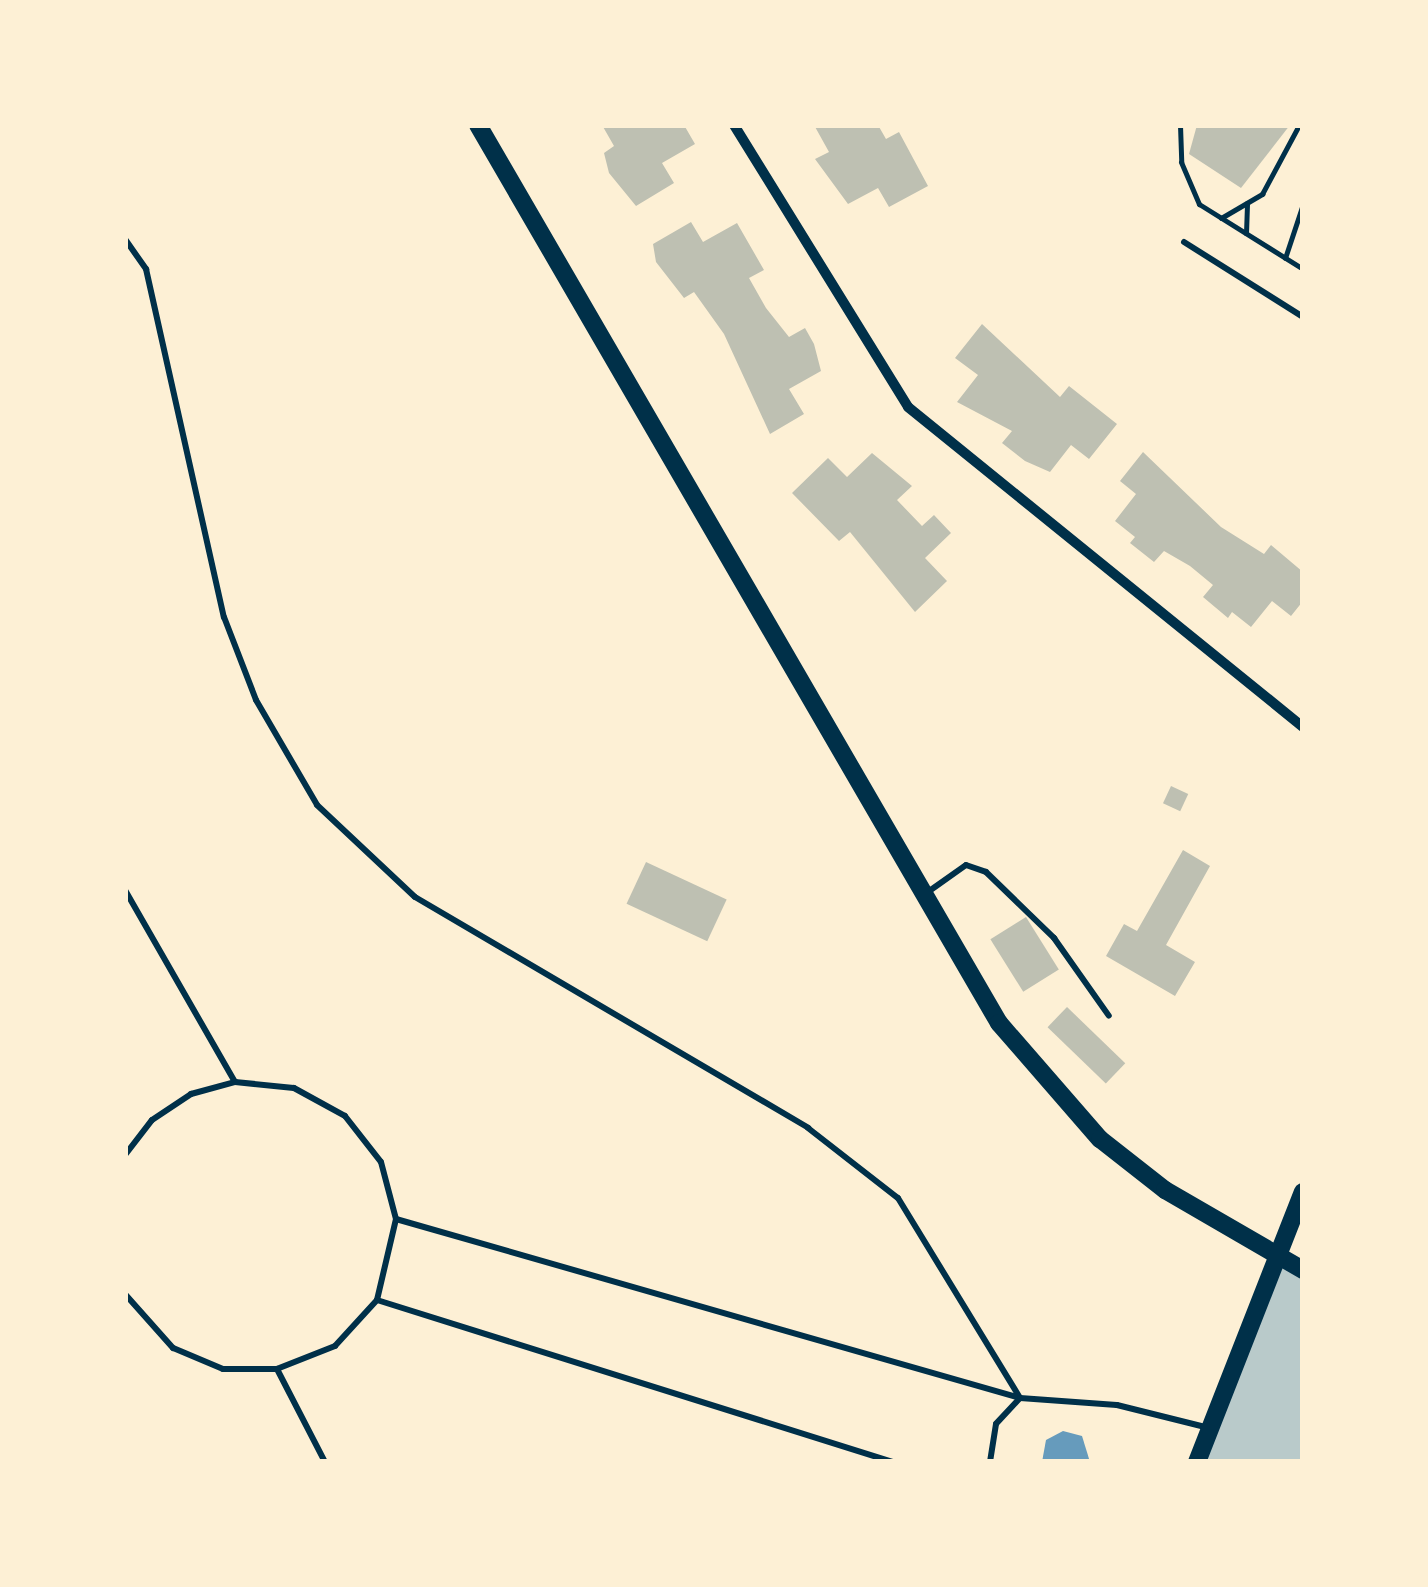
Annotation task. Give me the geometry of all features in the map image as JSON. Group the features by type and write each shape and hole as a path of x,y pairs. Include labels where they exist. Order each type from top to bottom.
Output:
{"main road":[{"path":"478,125 920,897 1000,1023 1100,1139 1165,1190 1303,1270"},
{"path":"1197,1462 1303,1192"}],"street":[{"path":"734,125 908,407 1303,727"}],"lane":[{"path":"125,239 146,269 224,617 256,700 317,805 415,898 808,1128 898,1198 1020,1398"},
{"path":"1184,242 1303,317"},
{"path":"920,897 966,866 986,872 1054,938 1109,1016"},
{"path":"125,890 236,1082"},
{"path":"125,1155 152,1120 191,1094 236,1082 294,1088 345,1116 381,1162 396,1219 377,1300 335,1346 277,1369 223,1369 172,1348 125,1294"},
{"path":"396,1219 1020,1398 1116,1404 1211,1428"},
{"path":"377,1300 893,1462"},
{"path":"277,1369 325,1462"},
{"path":"990,1462 996,1424 1020,1398"}],"path":[{"path":"1180,125 1190,185 1221,218 1303,270"},
{"path":"1221,218 1247,203 1283,166 1299,125"},
{"path":"1246,233 1247,203"},
{"path":"1284,258 1303,204"}],"shaded area":[{"path":"1280,1256 1303,1270 1303,1462 1197,1462"}],"water":[{"path":"1063,1431 1082,1436 1090,1462 1042,1462 1046,1440"}],"building":[{"path":"602,125 684,125 695,144 662,163 674,183 636,206 609,173 604,153 614,146"},
{"path":"814,125 878,125 886,139 899,132 928,186 889,207 878,188 848,204 815,159 829,152"},
{"path":"1197,125 1290,125 1241,188 1189,154"},
{"path":"691,222 703,242 737,223 764,270 749,278 766,308 789,337 805,328 814,344 821,371 789,389 804,414 770,434 724,334 694,292 684,298 656,262 653,244"},
{"path":"982,324 1060,397 1069,386 1117,424 1089,459 1071,445 1050,472 1025,461 1002,443 1012,431 957,402 978,375 955,358"},
{"path":"1143,452 1221,527 1264,554 1271,545 1303,572 1303,601 1291,616 1272,601 1251,627 1232,612 1228,618 1203,597 1213,585 1190,566 1164,551 1154,562 1130,543 1135,537 1115,521 1136,494 1120,481"},
{"path":"872,453 912,486 897,500 922,526 934,515 951,533 925,558 947,581 915,612 850,532 839,541 792,493 828,458 847,477"},
{"path":"1171,786 1188,794 1180,811 1163,803"},
{"path":"1183,850 1210,866 1166,945 1195,962 1175,996 1106,956 1124,924 1137,931"},
{"path":"646,862 727,900 707,941 627,904"},
{"path":"1026,917 1059,970 1023,992 990,939"},
{"path":"1067,1007 1125,1063 1106,1083 1048,1027"}]}
